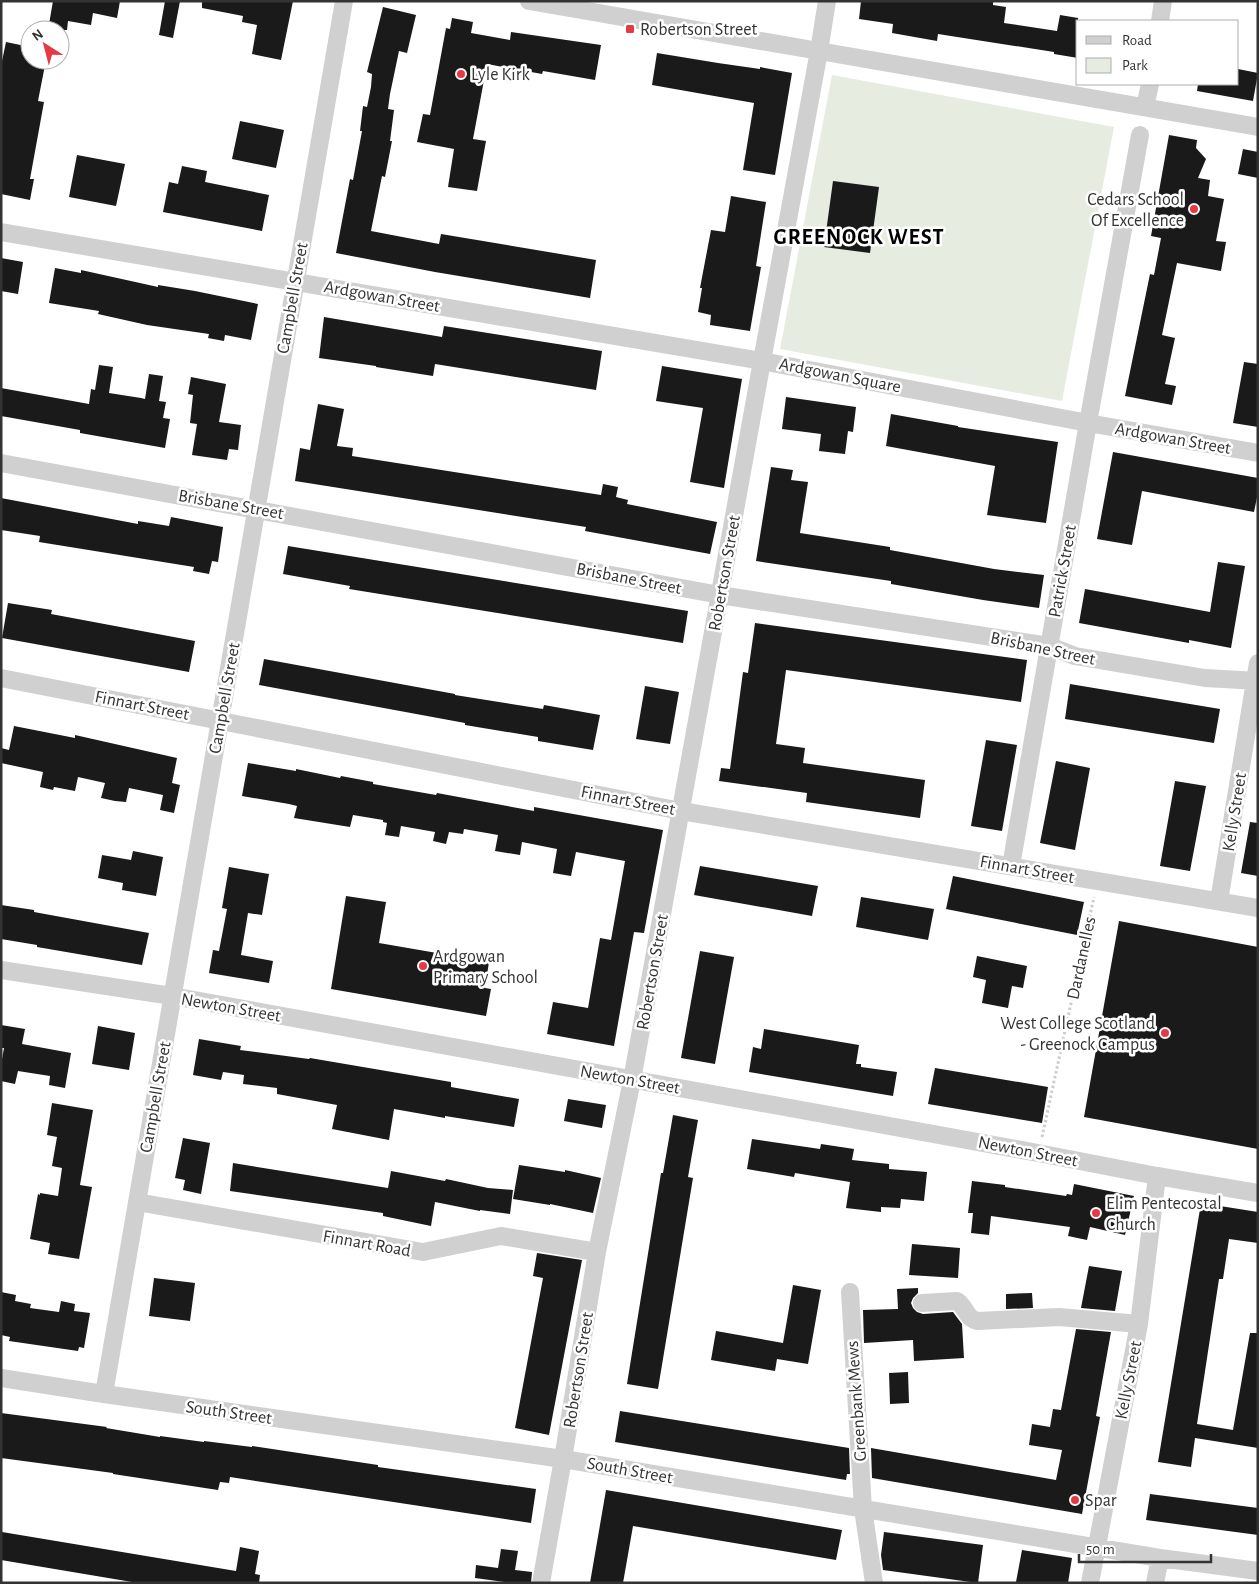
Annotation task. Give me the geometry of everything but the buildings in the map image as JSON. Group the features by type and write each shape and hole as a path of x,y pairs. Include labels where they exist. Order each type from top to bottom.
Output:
{"street":[{"name":"Campbell Street","path":"104,1394 344,1"},
{"path":"529,1 1258,128"},
{"path":"819,51 827,1"},
{"path":"1160,20 1163,1"},
{"name":"Ardgowan Square","path":"819,51 762,360 1088,423"},
{"path":"1146,107 1150,85"},
{"path":"1088,423 1140,135"},
{"name":"Ardgowan Street","path":"1,232 762,360"},
{"name":"Robertson Street","path":"541,1583 564,1459 597,1252 632,1080 762,360"},
{"name":"Ardgowan Street","path":"1088,423 1258,453"},
{"name":"Patrick Street","path":"1011,866 1088,423"},
{"name":"Brisbane Street","path":"1,463 720,595 1049,646 1075,656 1205,678 1257,675"},
{"name":"Kelly Street","path":"1219,901 1257,675"},
{"name":"Finnart Street","path":"1,678 681,811 1258,908"},
{"name":"Newton Street","path":"1,970 172,996 1258,1193"},
{"name":"Kelly Street","path":"1090,1583 1139,1324 1157,1176"},
{"name":"Finnart Road","path":"137,1202 423,1252 501,1236 597,1252"},
{"name":"Greenbank Mews","path":"850,1292 863,1509 874,1583"},
{"path":"922,1303 957,1301 961,1304 969,1318 978,1321 1059,1318 1139,1324"},
{"name":"South Street","path":"1,1378 564,1459 1160,1558 1258,1572"},
{"path":"1155,1583 1160,1558"}],"path":[{"name":"Dardanelles","path":"1038,1153 1097,881"}],"green space":[{"path":"832,75 1114,127 1062,401 780,349"}],"place":[{"name":"Robertson Street","path":"630,29"},
{"name":"Lyle Kirk","path":"461,74"},
{"name":"Cedars School Of Excellence","path":"1194,209"},
{"name":"Ardgowan Primary School","path":"423,966"},
{"name":"West College Scotland - Greenock Campus","path":"1165,1033"},
{"name":"Elim Pentecostal Church","path":"1096,1213"},
{"name":"Spar","path":"1075,1500"}],"district":[{"name":"GREENOCK WEST","path":"859,236"}]}
